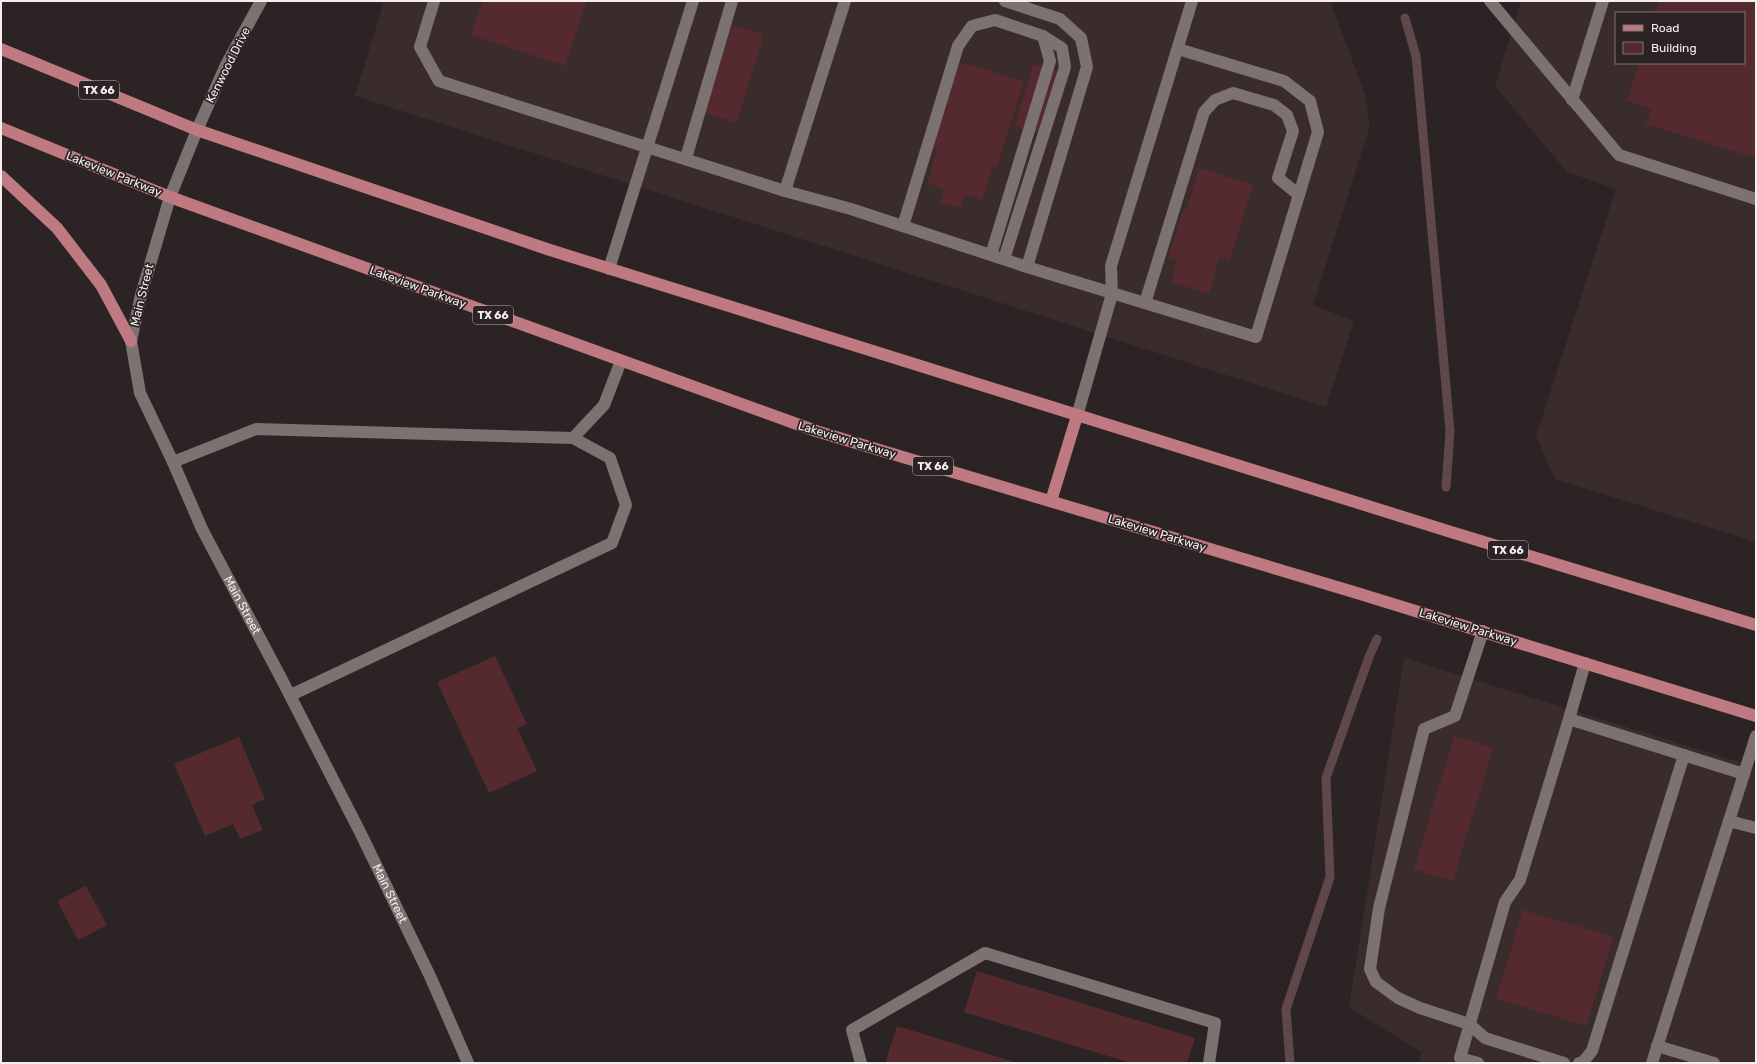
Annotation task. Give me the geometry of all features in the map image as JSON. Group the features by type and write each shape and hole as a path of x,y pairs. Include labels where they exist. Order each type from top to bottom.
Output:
{"main road":[{"name":"TX 66","path":"1,49 197,130 543,248 1077,416 1756,625"},
{"name":"Lakeview Parkway","path":"1,128 170,197 621,362 816,431 1483,631 1756,716"},
{"path":"1,176 10,182 57,228 101,285 131,341"},
{"path":"1051,501 1077,416"}],"street":[{"name":"Kenwood Drive","path":"197,130 226,65 261,1"},
{"path":"434,1 420,47 439,81 686,158 785,191 851,209 1112,294 1256,337 1318,132 1310,101 1284,81 1178,49"},
{"path":"609,269 693,1"},
{"path":"686,158 732,1"},
{"path":"785,191 845,1"},
{"path":"1005,1 1060,19 1081,38 1087,67 1027,267"},
{"path":"1077,416 1112,294 1111,266 1192,1"},
{"path":"1490,1 1619,155 1756,199"},
{"path":"1572,100 1603,1"},
{"path":"903,226 958,46 972,26 994,20 1043,36 1062,48 1065,67 1004,259"},
{"path":"991,255 1050,61 1043,36"},
{"path":"1145,303 1204,112 1215,100 1233,93 1274,105 1287,115 1293,131 1278,178 1299,195"},
{"name":"Main Street","path":"197,130 170,197 141,294 131,341 140,393 173,462 202,529 290,696 374,861 430,976 468,1063"},
{"path":"573,438 604,405 621,362"},
{"path":"173,462 256,429 573,438 610,458 626,505 612,544 290,696"},
{"path":"1483,631 1455,716 1424,729 1379,908 1370,969 1376,982 1398,998 1420,1008 1469,1024 1485,1038 1564,1063"},
{"path":"1478,1063 1460,1058 1469,1024 1504,902 1520,880 1586,663"},
{"path":"1569,719 1744,774"},
{"path":"1652,1063 1756,736"},
{"path":"1579,1063 1583,1062 1592,1051 1684,755"},
{"path":"1729,820 1756,828"},
{"path":"862,1063 852,1030 985,953 1215,1023 1209,1063"},
{"path":"1657,1046 1714,1063"}],"shaded area":[{"path":"384,1 1330,1 1365,94 1370,126 1313,305 1354,321 1326,407 355,96"},
{"path":"1521,1 1756,1 1756,542 1555,479 1536,436 1616,189 1567,172 1495,86"},
{"path":"1404,658 1756,767 1756,1063 1419,1063 1422,1053 1349,1007"}],"building":[{"path":"483,1 587,1 565,66 471,35"},
{"path":"1658,1 1756,1 1756,158 1646,124 1651,109 1627,101 1639,64 1745,64 1745,12 1655,12"},
{"path":"732,25 764,34 737,123 705,113"},
{"path":"952,62 963,66 964,63 1024,81 997,168 992,166 982,200 965,195 961,208 940,202 944,189 927,183 937,151 926,146"},
{"path":"1033,64 1066,74 1048,136 1015,126"},
{"path":"1199,168 1253,185 1230,261 1220,257 1209,294 1171,282 1177,261 1168,258 1184,208 1187,209"},
{"path":"495,656 527,724 517,728 537,771 489,793 437,682"},
{"path":"1454,736 1493,748 1453,881 1414,869"},
{"path":"239,737 265,799 252,805 263,830 240,839 233,824 205,836 174,764"},
{"path":"86,886 107,925 78,940 57,901"},
{"path":"1523,910 1614,937 1586,1026 1496,998"},
{"path":"977,971 1195,1038 1187,1063 1131,1063 964,1012"},
{"path":"897,1026 1018,1063 885,1063"}],"waterway":[{"path":"1405,18 1416,56 1450,431 1446,487"},
{"path":"1290,1063 1286,1009 1330,877 1326,778 1369,657 1377,639"}]}
